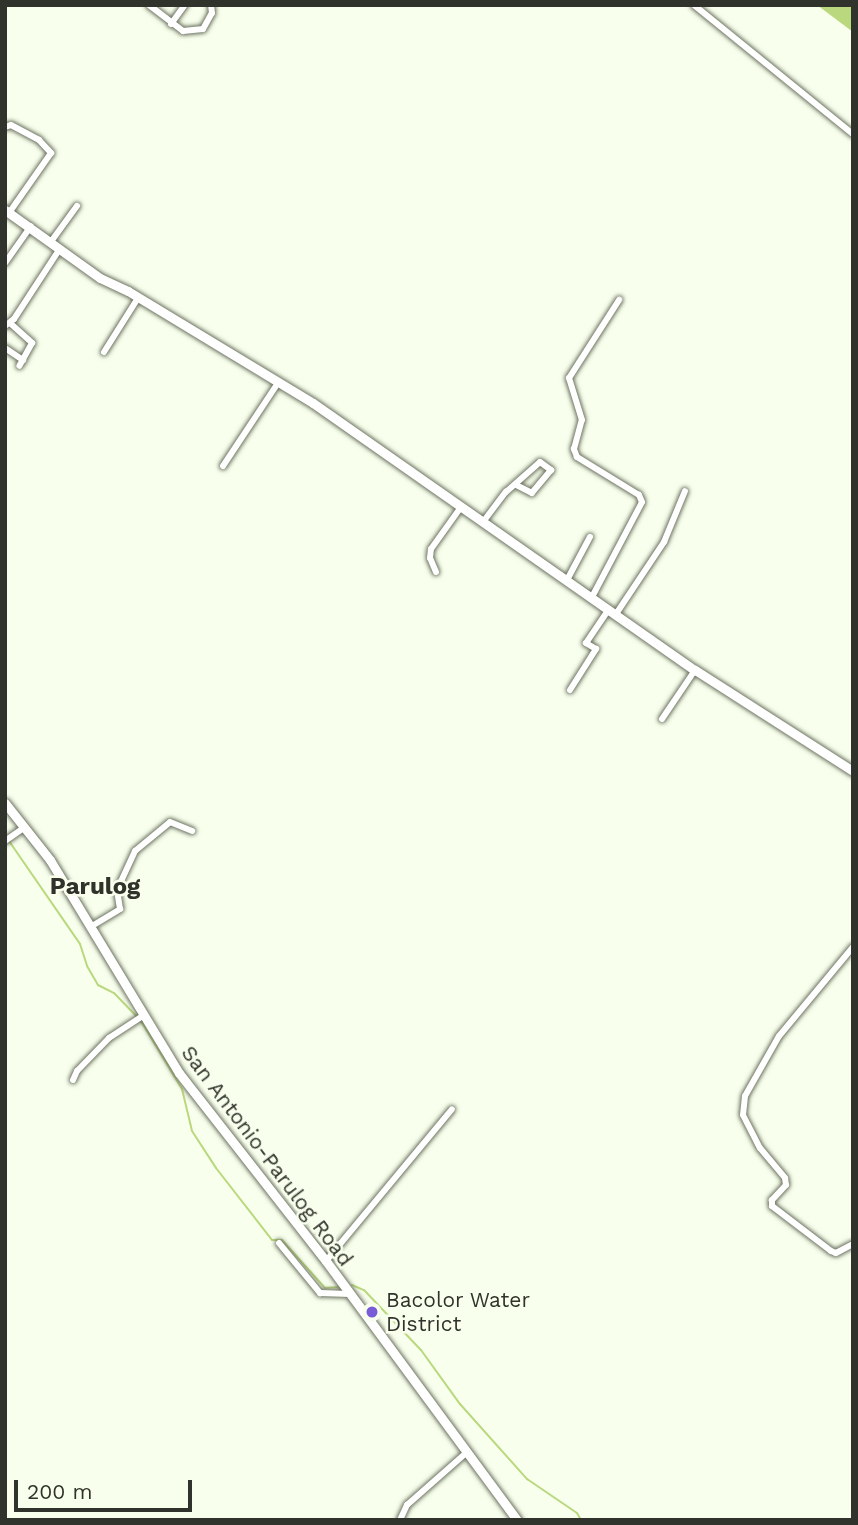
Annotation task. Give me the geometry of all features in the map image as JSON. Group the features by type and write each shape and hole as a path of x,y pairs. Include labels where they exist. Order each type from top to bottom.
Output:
{"street":[{"path":"149,5 183,32 203,29 212,13 211,5"},
{"path":"171,24 185,5"},
{"path":"694,5 853,134"},
{"path":"5,127 11,125 39,140 51,153 7,212 31,226 59,250 100,278 313,403 695,670 853,771"},
{"path":"50,243 77,206"},
{"path":"5,263 31,226"},
{"path":"5,348 21,363 32,343 8,324 59,250"},
{"path":"104,352 138,298"},
{"path":"592,597 642,502 639,495 577,457 574,449 582,420 569,378 619,300"},
{"path":"223,467 278,383"},
{"path":"483,522 506,492 540,463 551,470 536,491 530,492 516,485"},
{"path":"570,690 596,649 586,643 664,542 684,491"},
{"path":"436,572 430,558 431,549 461,507"},
{"path":"567,580 590,537"},
{"path":"662,719 695,670"},
{"name":"San Antonio-Parulog Road","path":"5,803 25,827 92,926 140,1017 179,1073 326,1261 517,1520"},
{"path":"92,926 120,909 117,890 135,851 170,822 192,831"},
{"path":"8,839 25,827"},
{"path":"853,947 779,1036 745,1096 743,1115 760,1149 785,1178 786,1185 772,1200 772,1206 836,1253 853,1244"},
{"path":"74,1080 77,1071 109,1038 140,1017"},
{"path":"326,1261 452,1109"},
{"path":"279,1243 320,1293 350,1294"},
{"path":"400,1520 407,1505 466,1453"}],"shaded area":[{"path":"817,5 853,5 853,32"}],"waterway":[{"path":"9,841 80,944 87,966 98,985 114,993 137,1017"},
{"path":"141,1021 182,1089 192,1131 216,1168 272,1240 282,1240 325,1288 338,1287"},
{"path":"352,1285 364,1290 421,1350 460,1404 527,1479 577,1513 581,1520"}],"place":[{"name":"Bacolor Water District","path":"372,1312"}],"district":[{"name":"Parulog","path":"95,887"}]}
